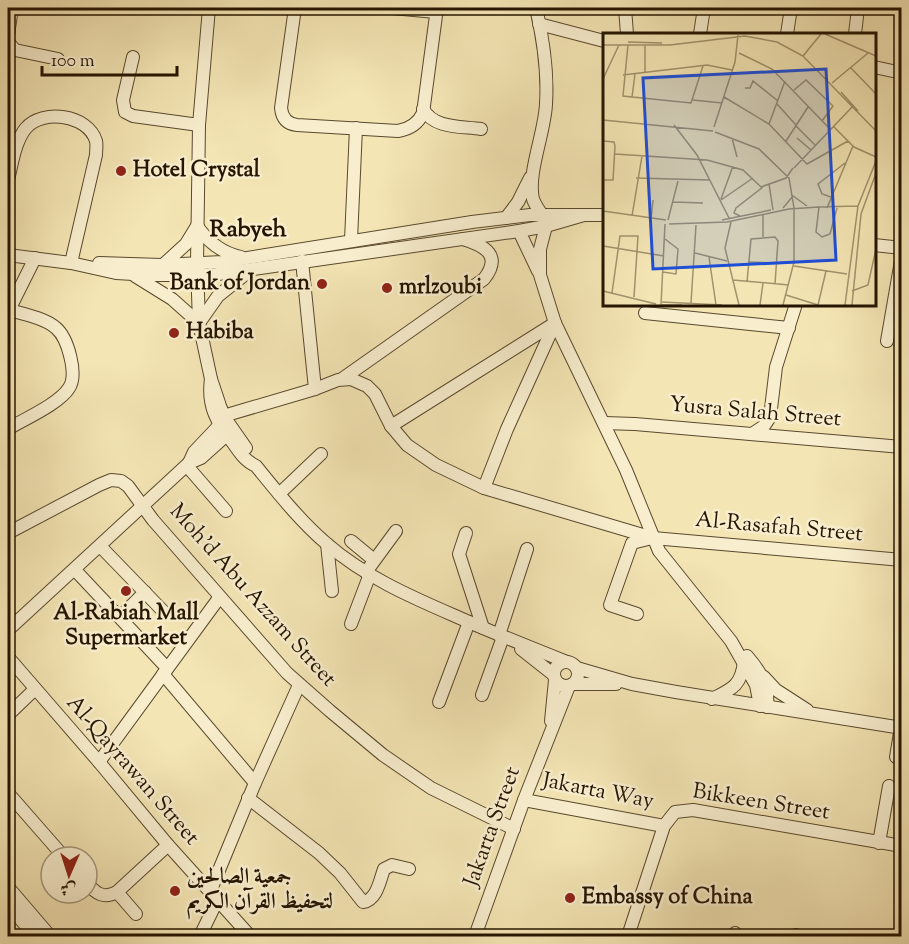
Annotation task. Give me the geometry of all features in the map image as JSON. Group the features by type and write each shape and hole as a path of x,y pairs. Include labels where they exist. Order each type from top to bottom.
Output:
{"street":[{"path":"8,35 12,8"},
{"path":"209,8 199,125 197,225 199,323 222,421 244,458"},
{"path":"295,8 281,108 287,122 297,125 405,130 417,123 423,109 436,10 392,8"},
{"path":"536,8 546,102 532,190 534,202 544,220 540,249 540,275"},
{"path":"625,8 627,33"},
{"path":"700,33 704,8"},
{"path":"788,33 791,8"},
{"path":"855,33 858,8"},
{"path":"539,24 603,41"},
{"path":"8,42 15,50 58,59"},
{"path":"133,57 123,100 125,112 133,116 199,125"},
{"path":"876,67 902,73"},
{"path":"423,109 432,120 441,124 481,129"},
{"path":"8,180 24,129 35,119 47,116 65,117 89,129 96,141 96,155 71,263"},
{"path":"351,240 356,128"},
{"path":"506,218 518,202 534,172"},
{"path":"199,323 211,304 250,264 351,240 506,218 544,220 603,215"},
{"path":"71,263 101,271 132,274 302,261 519,231 544,220"},
{"path":"197,225 218,249 250,264"},
{"path":"162,265 186,244 197,225"},
{"path":"519,231 540,275 555,323 642,504 659,551 731,641 756,685 764,706"},
{"path":"188,464 194,452 222,421 240,411 342,379 484,279 492,266 492,258 488,251 459,238"},
{"path":"876,242 896,247"},
{"path":"8,255 71,263 162,265 197,270"},
{"path":"887,341 902,255"},
{"path":"8,429 59,398 69,390 74,380 73,366 64,339 56,328 8,311 35,258"},
{"path":"302,261 315,389"},
{"path":"132,274 172,299 199,323"},
{"path":"752,434 764,426 770,417 776,367 795,306"},
{"path":"645,313 789,328"},
{"path":"391,426 555,323"},
{"path":"484,488 507,429 555,323"},
{"name":"Al-Rasafah Street","path":"342,379 351,379 367,386 375,394 391,426 407,445 436,465 484,488 653,538 902,560"},
{"name":"Yusra Salah Street","path":"604,423 902,447"},
{"path":"203,456 229,432"},
{"path":"229,432 254,458 255,466"},
{"path":"8,630 188,464 203,456 224,451 244,458 255,466 302,520 327,544 368,573 413,598 572,665 632,684 712,699 901,728 896,757"},
{"path":"279,494 321,454"},
{"path":"188,464 225,511"},
{"name":"Moh'd Abu Azzam Street","path":"8,532 111,480 120,481 128,486 219,598 298,686 405,771 431,788 514,829"},
{"path":"351,624 374,560 396,531"},
{"path":"466,533 459,554 483,628"},
{"path":"637,614 610,605 632,543 653,538"},
{"path":"351,542 374,560"},
{"path":"327,544 332,591"},
{"path":"100,546 163,611"},
{"path":"482,695 503,637 527,549"},
{"path":"75,570 120,617 255,783"},
{"path":"120,617 145,592"},
{"path":"99,762 219,598"},
{"path":"439,702 469,622"},
{"path":"503,637 561,685 632,684"},
{"path":"731,641 776,690 811,713"},
{"name":"Al-Qayrawan Street","path":"8,657 168,846 250,936"},
{"path":"712,699 737,684 744,662"},
{"path":"554,677 554,670 559,663 572,665"},
{"path":"571,685 578,676 572,665"},
{"path":"759,671 767,690 764,706"},
{"name":"Jakarta Street","path":"550,733 554,677"},
{"name":"Jakarta Street","path":"475,936 524,800 571,685"},
{"path":"200,936 248,798 298,686"},
{"path":"8,715 34,690"},
{"path":"879,843 889,786"},
{"path":"8,793 54,845"},
{"path":"248,798 319,854 340,873 363,902 374,896 384,868 388,866 409,869"},
{"name":"Jakarta Way","path":"524,800 664,826"},
{"name":"Bikkeen Street","path":"664,826 675,812 693,810 902,846"},
{"path":"628,936 664,826"},
{"path":"99,894 110,896 117,892 168,846"},
{"path":"8,886 50,936"},
{"path":"117,892 136,914"},
{"path":"8,905 35,936"}],"place":[{"name":"Hotel Crystal","path":"121,171"},
{"name":"Bank of Jordan","path":"322,284"},
{"name":"mrlzoubi","path":"387,288"},
{"name":"Habiba","path":"174,333"},
{"name":"Al-Rabiah Mall Supermarket","path":"126,591"},
{"name":"جمعية الصالحين لتحفيظ القرآن الكريم","path":"175,891"},
{"name":"Embassy of China","path":"570,898"}],"district":[{"name":"Rabyeh","path":"248,230"}]}
